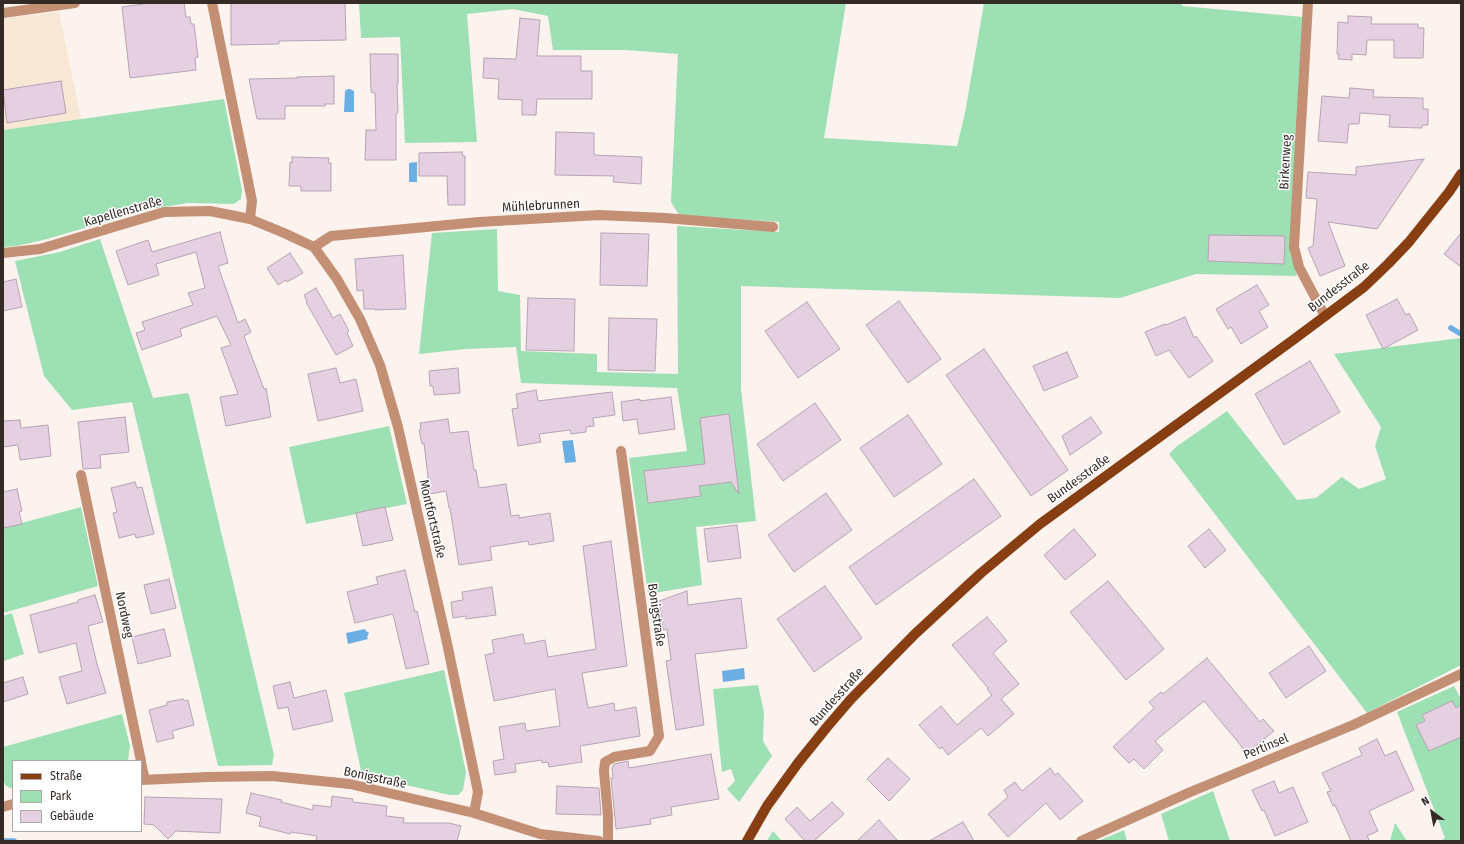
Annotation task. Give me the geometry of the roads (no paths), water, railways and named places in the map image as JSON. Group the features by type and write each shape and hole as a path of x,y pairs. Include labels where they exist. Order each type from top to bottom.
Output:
{"main road":[{"name":"Bundesstraße","path":"746,841 767,806 798,763 851,699 910,639 971,582 1040,524 1364,287 1388,264 1421,227 1449,192 1461,174"}],"street":[{"path":"3,13 75,3"},
{"path":"212,3 252,201 250,219"},
{"name":"Birkenweg","path":"1308,3 1294,247 1299,267 1325,316"},
{"name":"Kapellenstraße","path":"3,253 40,249 164,212 210,211 250,219 314,247"},
{"name":"Mühlebrunnen","path":"314,247 331,236 479,222 592,216 665,218 773,226"},
{"name":"Montfortstraße","path":"314,247 337,279 360,319 380,365 398,427 447,644 478,792 474,813"},
{"name":"Bonigstraße","path":"608,841 608,816 604,771 605,762 614,757 650,751 659,736 621,451"},
{"name":"Nordweg","path":"81,475 141,760"},
{"name":"Pertinsel","path":"1081,841 1188,793 1353,725 1461,674"},
{"name":"Bonigstraße","path":"143,780 272,776 350,784 474,813 540,834 599,841"}],"water":[{"path":"348,89 354,91 354,112 344,112 345,91"},
{"path":"417,162 417,182 409,182 409,163"},
{"path":"573,440 576,462 565,463 562,441"},
{"path":"365,629 369,633 367,637 368,639 348,644 346,633"},
{"path":"744,668 745,679 723,682 722,671"}],"waterway":[{"path":"1451,328 1461,334"},
{"path":"3,841 14,841"}]}
